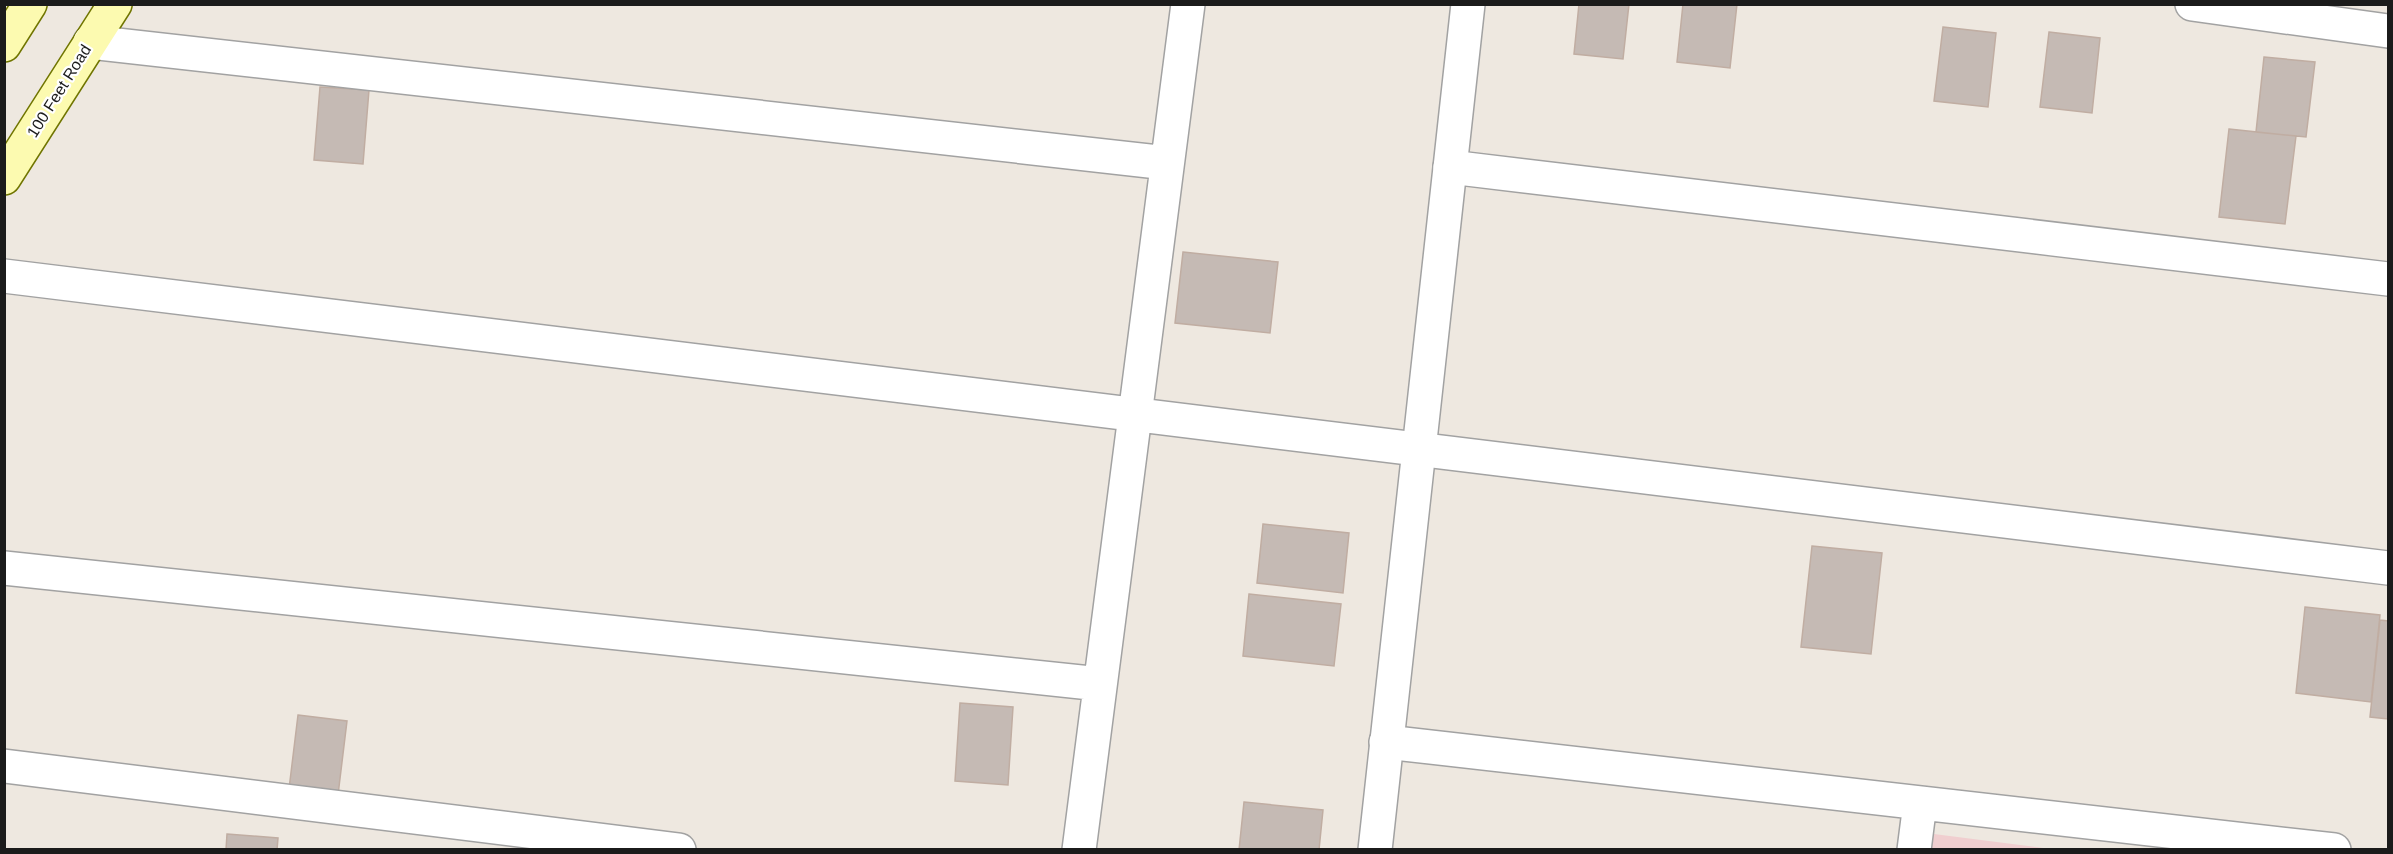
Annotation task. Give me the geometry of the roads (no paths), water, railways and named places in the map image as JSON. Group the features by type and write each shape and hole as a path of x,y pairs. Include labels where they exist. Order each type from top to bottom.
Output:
{"main road":[{"path":"4,45 30,4"},
{"name":"100 Feet Road","path":"4,178 115,4"}],"street":[{"path":"1079,849 1188,4"},
{"path":"1375,849 1468,4"},
{"path":"2192,4 2388,31"},
{"path":"90,42 1167,163"},
{"path":"1450,166 2388,279"},
{"path":"4,276 2388,568"},
{"path":"4,568 1100,684"},
{"path":"1386,742 1920,803 2177,841 2334,849"},
{"path":"4,766 679,849"},
{"path":"1914,849 1920,803"}]}
